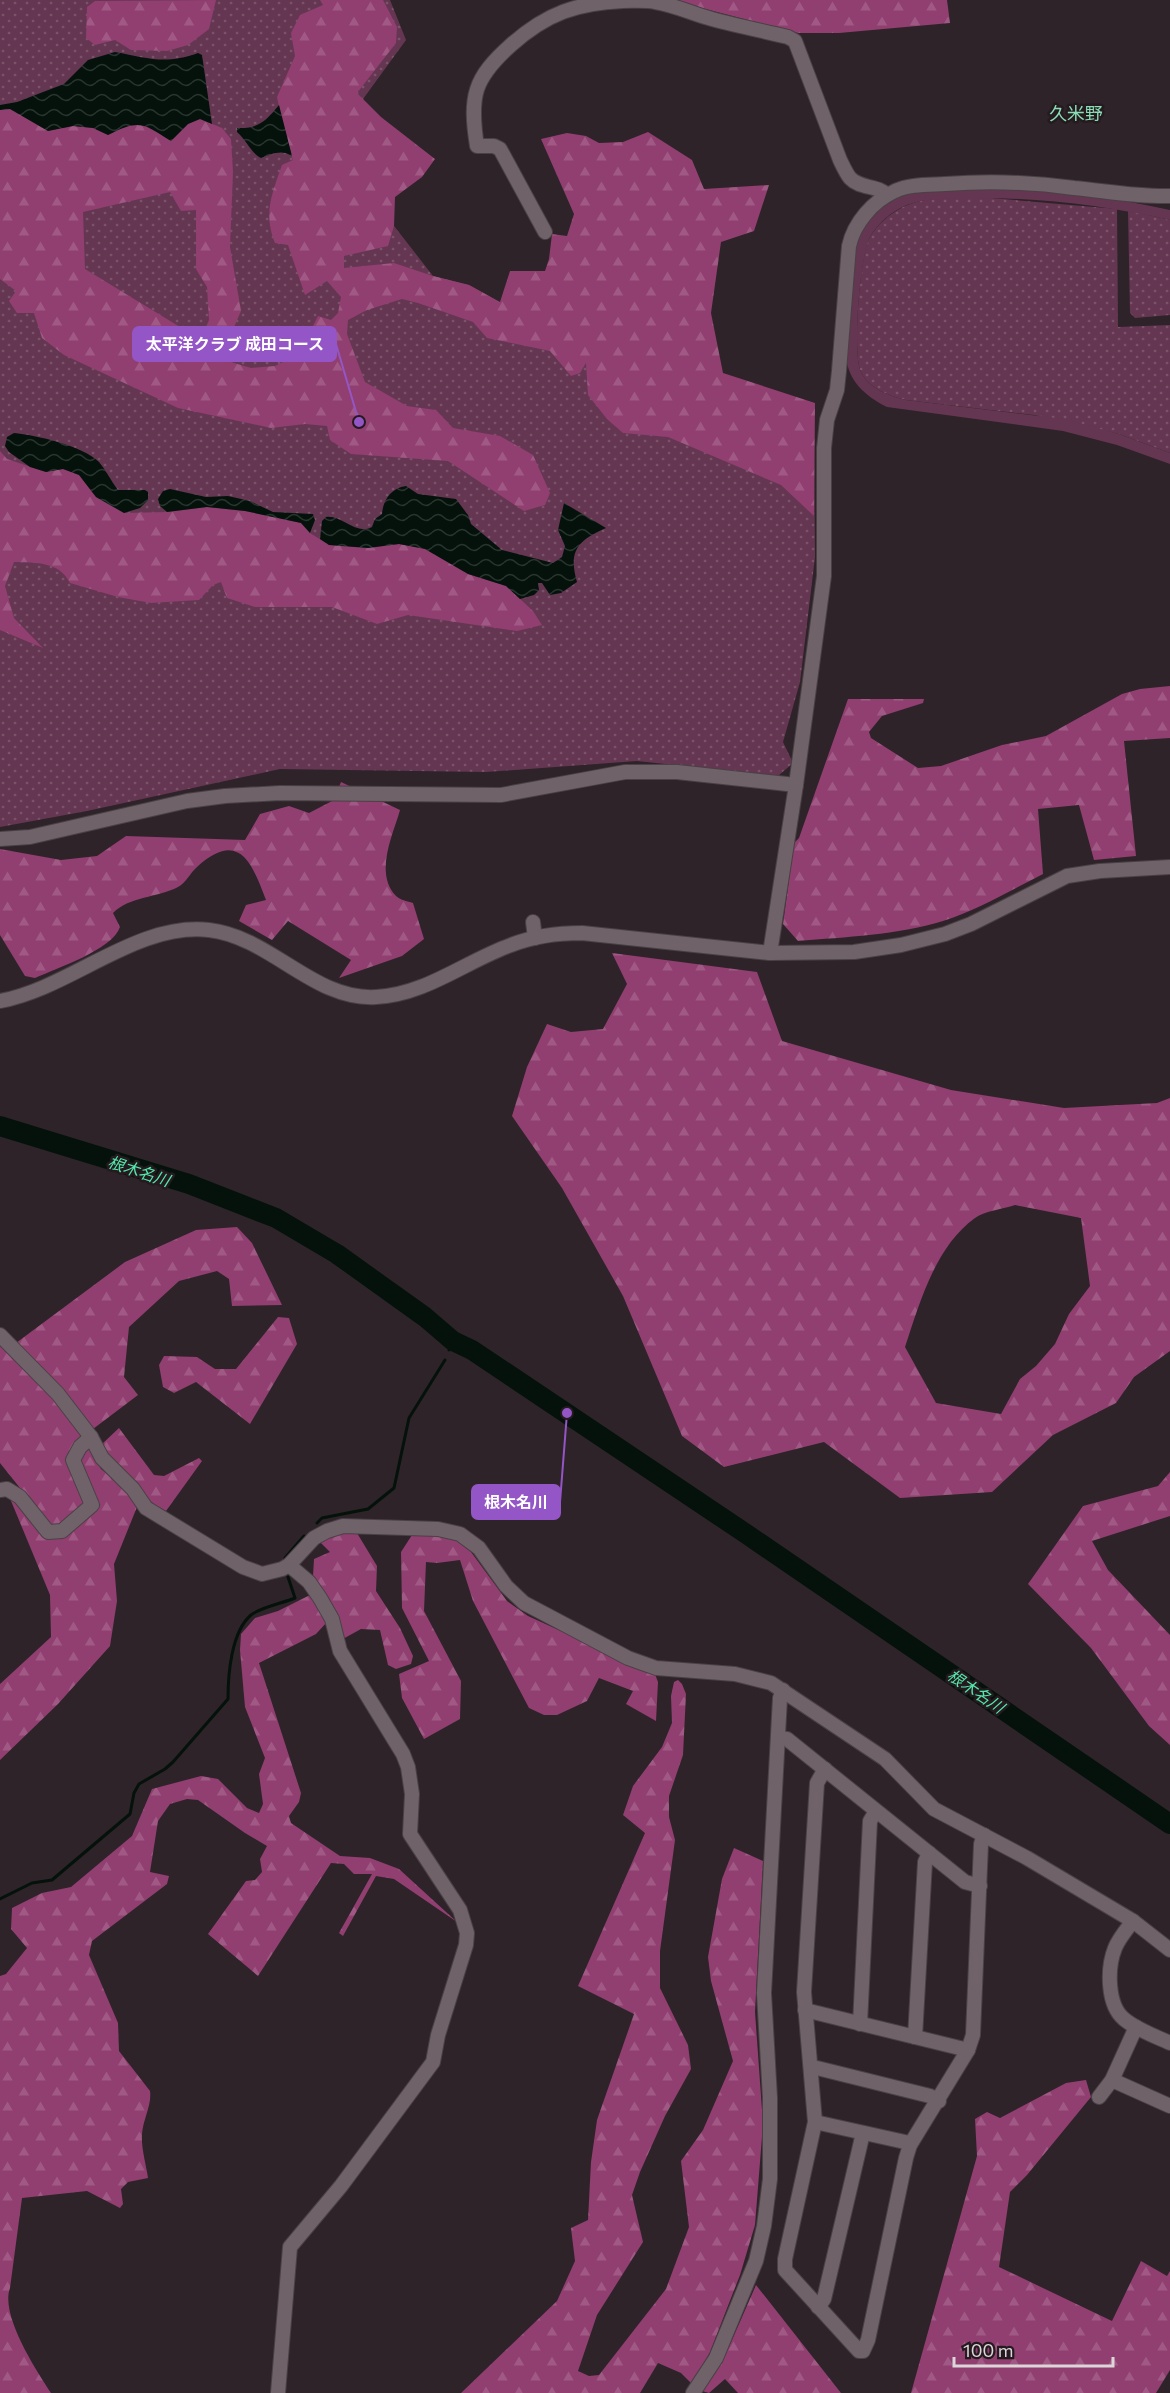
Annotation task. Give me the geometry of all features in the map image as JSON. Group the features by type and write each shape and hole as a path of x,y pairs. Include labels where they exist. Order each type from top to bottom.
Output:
{"street":[{"path":"545,232 500,149 494,146 477,146 474,116 476,91 478,83 495,59 543,20 572,7 598,2 656,2 711,19 788,37 795,41 848,176 860,184 879,189 887,195"},
{"path":"770,952 822,597 826,420 837,390 840,371 851,236 860,220 887,195 915,186 1000,182 1071,187 1139,196 1170,196"},
{"path":"0,839 30,837 187,801 225,796 280,793 501,795 625,772 677,772 796,785"},
{"path":"0,1001 34,993 132,945 174,932 206,930 239,936 327,987 375,998 412,990 510,945 555,933 582,933 770,952 854,952 901,945 945,934 971,924 1067,876 1100,871 1170,867"},
{"path":"533,922 536,938"},
{"path":"0,1335 38,1372 91,1437 102,1458 133,1489 146,1508 255,1572 272,1572 289,1564 314,1538 343,1526 404,1527 460,1534 479,1548 506,1586 524,1603 628,1658 663,1669 752,1677 771,1683 783,1690 885,1759 934,1809 1028,1858 1133,1921 1170,1950"},
{"path":"0,1490 7,1489 20,1497 48,1532 62,1531 92,1505 73,1460 80,1447 91,1437"},
{"path":"278,2393 290,2247 341,2186 433,2062 438,2036 468,1933 460,1910 410,1834 412,1794 408,1767 403,1754 340,1652 332,1619 320,1598 309,1582 289,1564"},
{"path":"693,2393 716,2358 756,2261 764,2226 770,2179 770,2098 764,1993 780,1698 783,1690"},
{"path":"778,1738 786,1739 825,1769 964,1882 980,1886"},
{"path":"825,1769 817,1783 804,1992 815,2122 785,2259 785,2270 859,2351 863,2351 868,2340 910,2145 939,2101 968,2050 973,2035 981,1844 984,1835"},
{"path":"860,2024 870,1821 876,1811"},
{"path":"915,2037 925,1862 929,1853"},
{"path":"1133,1921 1115,1949 1112,1960 1113,2005 1123,2019 1170,2043"},
{"path":"805,2010 968,2050"},
{"path":"1099,2097 1112,2080 1136,2027"},
{"path":"811,2069 817,2068 930,2096 939,2101"},
{"path":"1112,2080 1170,2106"},
{"path":"815,2122 910,2145"},
{"path":"818,2307 824,2299 863,2133"}],"shaded area":[{"path":"0,0 390,0 406,40 363,99 384,213 433,276 469,285 563,338 814,445 815,557 800,682 783,742 793,763 778,776 637,761 486,772 280,769 87,811 0,827"},
{"path":"975,187 1049,192 1121,201 1170,210 1170,220 1094,206 1017,199 936,199 901,208 881,222 870,237 866,248 860,283 857,326 858,362 865,378 880,391 906,400 1064,419 1119,434 1170,453 1170,464 1117,445 1063,431 887,407 865,393 854,380 847,365 846,356 854,243 872,215 895,197 907,193"},
{"path":"942,198 991,198 1117,209 1118,327 1170,325 1170,453 1119,434 1034,415 906,400 880,391 865,378 858,362 858,307 865,251 873,232 892,214 918,202"},
{"path":"1128,210 1170,220 1170,315 1135,318 1130,313"}],"green space":[{"path":"216,0 209,29 188,45 167,51 131,50 115,40 95,45 86,38 87,7 95,1"},
{"path":"320,0 383,0 397,27 396,43 357,93 381,117 435,159 422,177 395,197 394,226 388,246 344,256 344,268 394,263 469,285 500,302 510,271 545,271 552,234 567,236 574,214 541,139 567,133 586,136 599,143 623,142 648,132 692,160 704,189 769,185 754,231 721,242 711,313 723,373 815,403 814,516 781,485 668,437 623,433 607,419 588,395 586,363 580,373 571,376 550,351 487,338 473,322 418,303 402,299 367,310 348,320 347,334 365,382 407,406 436,410 453,428 500,436 533,455 550,493 545,505 524,511 448,461 351,454 330,440 327,426 305,424 271,428 178,408 64,355 42,338 34,313 17,313 9,301 16,291 0,279 0,110 10,109 48,131 73,126 93,128 108,135 127,127 141,125 171,141 188,124 200,119 222,128 231,139 233,172 230,247 241,311 225,348 215,344 197,328 206,327 209,320 207,287 196,269 196,210 181,211 170,192 83,212 85,269 180,327 217,358 251,368 275,366 299,354 318,316 331,320 338,313 341,297 327,281 305,295 288,245 275,243 269,213 282,165 293,160 277,97 295,56 291,33 300,15 323,5"},
{"path":"671,0 947,0 950,23 839,33 798,33"},
{"path":"0,451 7,459 46,472 63,469 79,475 96,497 124,513 167,512 207,507 245,511 301,523 310,533 329,545 368,548 399,544 425,549 468,574 506,586 533,611 542,625 517,631 408,615 377,624 332,607 255,607 227,598 221,582 213,585 199,600 151,603 118,597 70,583 60,571 53,567 14,562 5,586 14,618 43,648 0,630"},
{"path":"1170,686 1170,738 1124,741 1136,856 1094,860 1079,805 1038,809 1043,874 969,911 926,926 871,935 798,941 783,924 794,843 799,838 848,699 924,699 923,703 882,716 869,732 871,738 918,768 941,766 1002,745 1046,736 1122,694 1140,689"},
{"path":"341,782 400,810 387,854 386,876 396,896 413,903 424,939 402,956 339,978 351,960 288,921 272,940 239,921 246,905 266,900 249,863 242,855 234,851 224,851 211,856 183,883 170,891 120,907 113,913 120,927 106,943 83,957 35,978 25,976 0,935 0,849 61,860 97,856 126,836 245,840 260,814 289,806 309,813 334,800"},
{"path":"612,953 757,972 782,1041 951,1090 1064,1108 1157,1103 1170,1098 1170,1351 1134,1377 1116,1403 1053,1435 992,1492 900,1498 824,1442 724,1467 682,1436 623,1296 562,1188 512,1116 527,1067 547,1024 571,1032 603,1029 627,984","holes":["1015,1205 1081,1218 1090,1286 1069,1314 1055,1344 1036,1366 1020,1379 1001,1414 936,1403 905,1347 923,1294 949,1244 975,1218"]},
{"path":"237,1227 252,1243 282,1305 232,1306 229,1279 217,1271 179,1281 129,1327 124,1377 138,1395 93,1429 16,1343 125,1262 196,1230"},
{"path":"278,1317 289,1318 297,1344 250,1424 196,1382 174,1393 163,1387 159,1365 164,1356 197,1357 215,1369 236,1369"},
{"path":"0,1345 54,1399 81,1433 101,1469 129,1492 137,1507 114,1564 117,1601 110,1646 58,1704 0,1760 0,1684 51,1637 50,1595 9,1496 20,1488 0,1463"},
{"path":"119,1428 154,1475 164,1476 199,1458 202,1461 166,1511 129,1482 101,1445"},
{"path":"1170,1472 1170,1516 1092,1541 1108,1570 1170,1635 1170,1745 1149,1726 1091,1648 1028,1584 1083,1506 1158,1486"},
{"path":"341,1531 357,1533 377,1566 376,1591 400,1628 413,1656 411,1664 396,1669 388,1665 380,1630 361,1629 341,1640 334,1614 313,1576 314,1559 330,1552 320,1542"},
{"path":"412,1535 453,1538 471,1552 507,1601 528,1616 655,1674 658,1682 656,1721 626,1704 633,1691 599,1678 587,1701 557,1715 544,1715 529,1708 473,1601 460,1560 426,1562 424,1611 461,1681 460,1719 424,1739 402,1698 399,1674 429,1661 402,1608 401,1552"},
{"path":"312,1594 327,1622 316,1634 259,1663 301,1793 299,1802 289,1816 291,1823 340,1856 370,1858 399,1869 457,1922 394,1879 376,1876 343,1936 339,1933 372,1874 354,1874 344,1864 331,1863 258,1976 208,1934 246,1881 255,1880 262,1872 260,1859 267,1846 198,1800 187,1799 170,1804 158,1821 150,1872 169,1876 167,1884 92,1941 89,1955 118,2023 119,2051 150,2091 150,2102 142,2134 148,2178 128,2182 121,2189 123,2204 120,2208 87,2191 22,2198 8,2299 10,2313 21,2342 51,2393 0,2393 0,1976 6,1974 27,1948 11,1929 12,1908 42,1893 71,1887 132,1836 152,1789 201,1776 218,1779 247,1808 259,1813 263,1804 259,1774 265,1758 245,1707 240,1650 241,1634 255,1618 278,1611"},
{"path":"678,1680 686,1694 683,1755 669,1796 669,1817 675,1840 660,1951 660,1988 688,2045 691,2069 665,2116 632,2195 643,2242 597,2315 578,2371 589,2376 599,2375 666,2289 689,2227 681,2161 703,2130 733,2061 711,1981 708,1957 722,1879 734,1848 763,1861 755,2012 763,2124 755,2225 740,2275 710,2352 692,2384 681,2373 658,2363 640,2393 461,2393 557,2301 575,2261 571,2228 588,2220 591,2162 597,2120 634,2014 578,1986 645,1833 623,1815 633,1786 662,1747 672,1723 671,1696 674,1682"},
{"path":"1086,2080 1091,2097 1027,2175 1010,2192 999,2267 1112,2321 1141,2261 1167,2276 1170,2271 1170,2370 1156,2393 911,2393 977,2156 975,2119 987,2112 1000,2118 1066,2083"},
{"path":"756,2285 841,2393 738,2393 725,2379 709,2393 702,2391 725,2356"}],"water":[{"path":"115,52 166,60 198,53 202,55 212,124 200,119 188,124 171,141 141,125 127,127 108,135 93,128 73,126 48,131 10,109 0,110 0,105 17,102 64,84 88,60"},
{"path":"279,105 292,156 280,153 261,158 237,132 237,128 251,127 261,123"},
{"path":"14,433 71,446 92,456 99,462 118,490 145,490 148,492 148,500 140,508 124,513 96,497 79,475 63,469 46,472 30,467 9,452 5,446 7,437"},
{"path":"406,486 418,494 456,499 468,515 471,524 502,550 553,563 562,557 565,546 558,530 564,503 606,528 588,537 578,548 574,562 577,582 561,593 550,595 542,583 538,583 539,590 534,595 520,599 506,586 468,574 425,549 399,544 368,548 329,545 320,539 322,521 326,517 338,519 360,529 372,527 375,519 382,514 384,504 392,492"},
{"path":"170,489 206,497 228,496 250,501 273,512 313,514 315,520 310,533 301,523 245,511 207,507 167,512 160,506 158,499 163,491"}],"waterway":[{"name":"根木名川","path":"0,1126 189,1184 276,1218 337,1254 425,1317 453,1341 472,1350 745,1533 1170,1824"},
{"path":"449,1350 453,1341"},
{"path":"317,1523 322,1518 368,1509 394,1488 409,1418 445,1360"},
{"path":"285,1558 304,1536"},
{"path":"0,1899 32,1883 52,1880 130,1814 134,1793 139,1784 173,1762 228,1699 230,1666 239,1632 255,1612 295,1598 288,1577"}],"place":[{"name":"太平洋クラブ 成田コース","path":"359,422"},
{"name":"根木名川","path":"567,1413"}],"district":[{"name":"久米野","path":"1076,114"}]}
